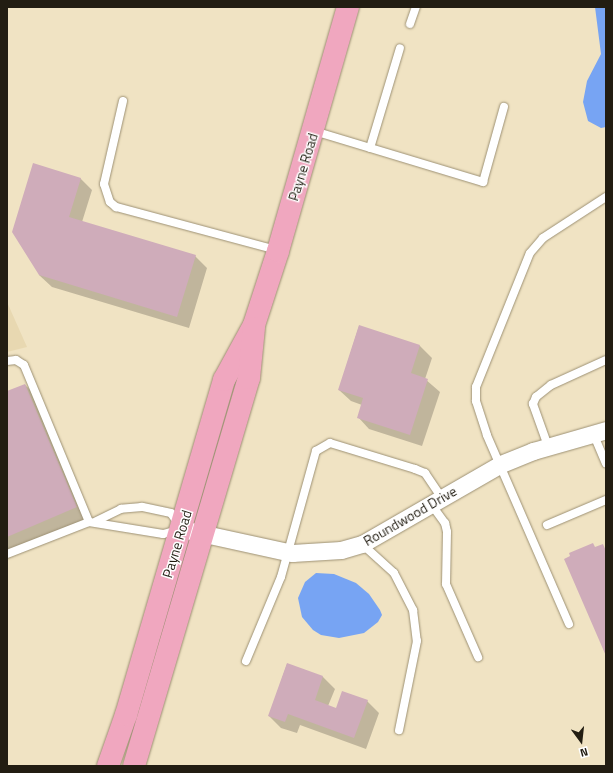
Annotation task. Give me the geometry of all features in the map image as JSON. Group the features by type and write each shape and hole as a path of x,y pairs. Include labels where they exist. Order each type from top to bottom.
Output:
{"main road":[{"name":"Payne Road","path":"108,766 126,715 182,529 224,380 254,325 278,251 314,130 348,7"},
{"name":"Payne Road","path":"134,766 250,378 254,325"}],"street":[{"name":"Roundwood Drive","path":"182,529 288,553 324,553 362,544 500,464 548,446 600,431"}],"lane":[{"path":"410,24 416,7"},
{"path":"370,148 400,48"},
{"path":"123,101 104,184 110,202 116,207 278,251"},
{"path":"314,130 483,182 504,106"},
{"path":"569,624 479,415 476,387 530,254 543,238 606,197"},
{"path":"7,361 16,360 24,365 92,521"},
{"path":"548,446 533,404 536,397 551,385 606,360"},
{"path":"600,431 606,463"},
{"path":"246,661 270,606 288,553 311,460 316,450 322,445 330,443 425,473 445,523 447,532 446,584 478,657"},
{"path":"547,525 606,500"},
{"path":"7,554 92,521 121,508 142,507 171,513 182,529 163,534 92,521"},
{"path":"362,544 394,572 413,610 417,641 399,730"}],"shaded area":[{"path":"7,302 27,347 7,352"}],"water":[{"path":"595,7 606,7 606,127 601,128 588,121 583,102 587,81 601,54"},
{"path":"316,573 334,574 356,583 369,594 380,610 382,615 378,622 364,633 339,638 321,635 313,630 302,617 298,598 305,582"}],"building":[{"path":"33,163 81,178 69,217 196,255 177,317 39,275 12,232"},
{"path":"359,325 420,345 411,373 428,379 410,435 357,418 363,398 338,390"},
{"path":"25,384 77,507 7,537 7,391"},
{"path":"593,543 595,547 603,544 606,551 606,656 564,559 570,556 569,553"},
{"path":"287,663 323,676 315,700 336,708 342,691 368,700 354,738 288,714 285,722 268,716"}]}
